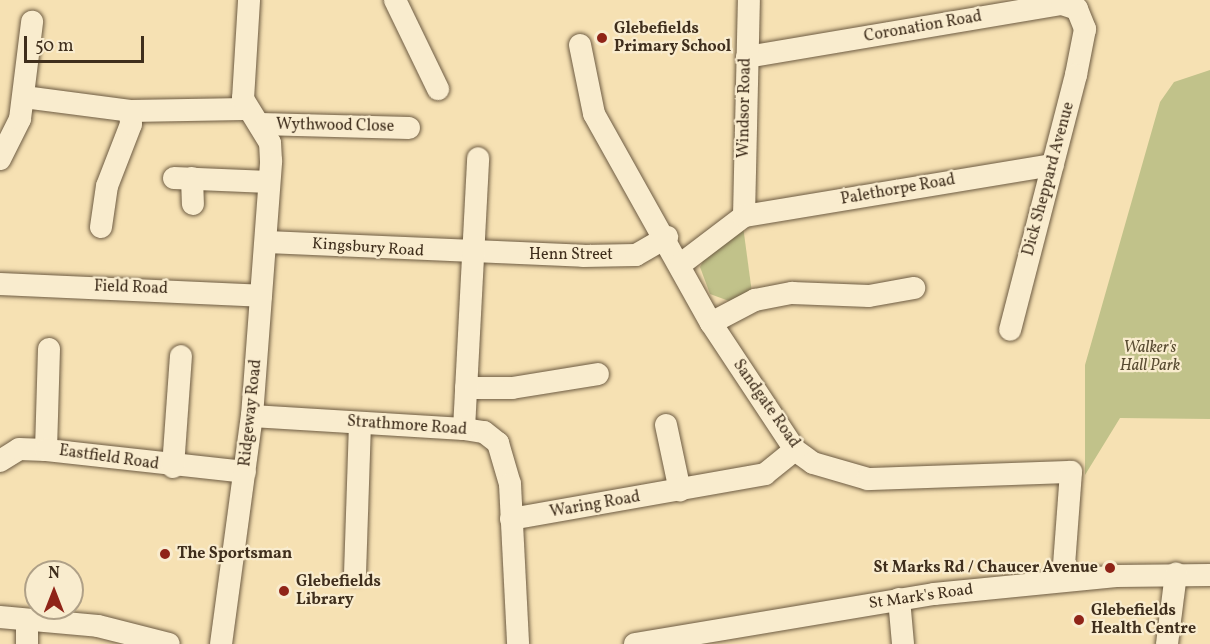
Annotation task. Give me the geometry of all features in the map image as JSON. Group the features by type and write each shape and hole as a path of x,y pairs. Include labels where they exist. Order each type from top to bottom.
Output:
{"street":[{"name":"Ridgeway Road","path":"221,644 252,416 267,242 270,143 253,116 249,0"},
{"path":"395,0 438,89"},
{"name":"Windsor Road","path":"744,216 749,0"},
{"name":"Coronation Road","path":"747,57 1062,4 1077,9 1085,29"},
{"path":"0,159 24,97 32,22"},
{"name":"Dick Sheppard Avenue","path":"1010,330 1053,165 1085,29"},
{"name":"Sandgate Road","path":"580,45 594,114 667,237 711,323 795,450 813,463 868,479 1071,472 1063,579"},
{"name":"Wythwood Close","path":"24,97 130,111 253,116 409,128"},
{"path":"101,227 107,186 131,124 130,111"},
{"path":"464,429 470,255 478,158"},
{"name":"Palethorpe Road","path":"744,216 1053,165"},
{"path":"193,204 183,178 269,182"},
{"path":"681,264 744,216"},
{"name":"Henn Street","path":"470,255 636,255 667,237"},
{"name":"Kingsbury Road","path":"267,242 470,255"},
{"name":"Field Road","path":"0,284 261,297"},
{"path":"711,323 754,300 792,293 869,296 914,288"},
{"name":"Eastfield Road","path":"46,450 49,349"},
{"name":"Eastfield Road","path":"173,467 181,356"},
{"path":"466,388 512,388 598,374"},
{"name":"Strathmore Road","path":"252,416 484,432 507,460 518,644"},
{"path":"355,574 360,423"},
{"path":"666,425 680,491"},
{"name":"Eastfield Road","path":"0,461 19,449 46,450 173,467 245,472"},
{"name":"Waring Road","path":"511,519 680,491 765,474 795,450"},
{"path":"1167,644 1176,574"},
{"name":"St Mark's Road","path":"634,644 899,599 1063,579 1176,574 1210,575"},
{"path":"899,599 903,644"},
{"path":"0,617 24,620"},
{"path":"27,644 27,620 98,626 169,644"}],"green space":[{"name":"Walker's Hall Park","path":"1210,70 1210,419 1120,418 1085,475 1085,365 1160,102 1174,82"},
{"path":"743,226 752,293 729,301 710,294 700,267 708,251"}],"place":[{"name":"Glebefields Primary School","path":"602,38"},
{"name":"The Sportsman","path":"165,554"},
{"name":"St Marks Rd / Chaucer Avenue","path":"1110,568"},
{"name":"Glebefields Library","path":"284,591"},
{"name":"Glebefields Health Centre","path":"1079,620"}]}
